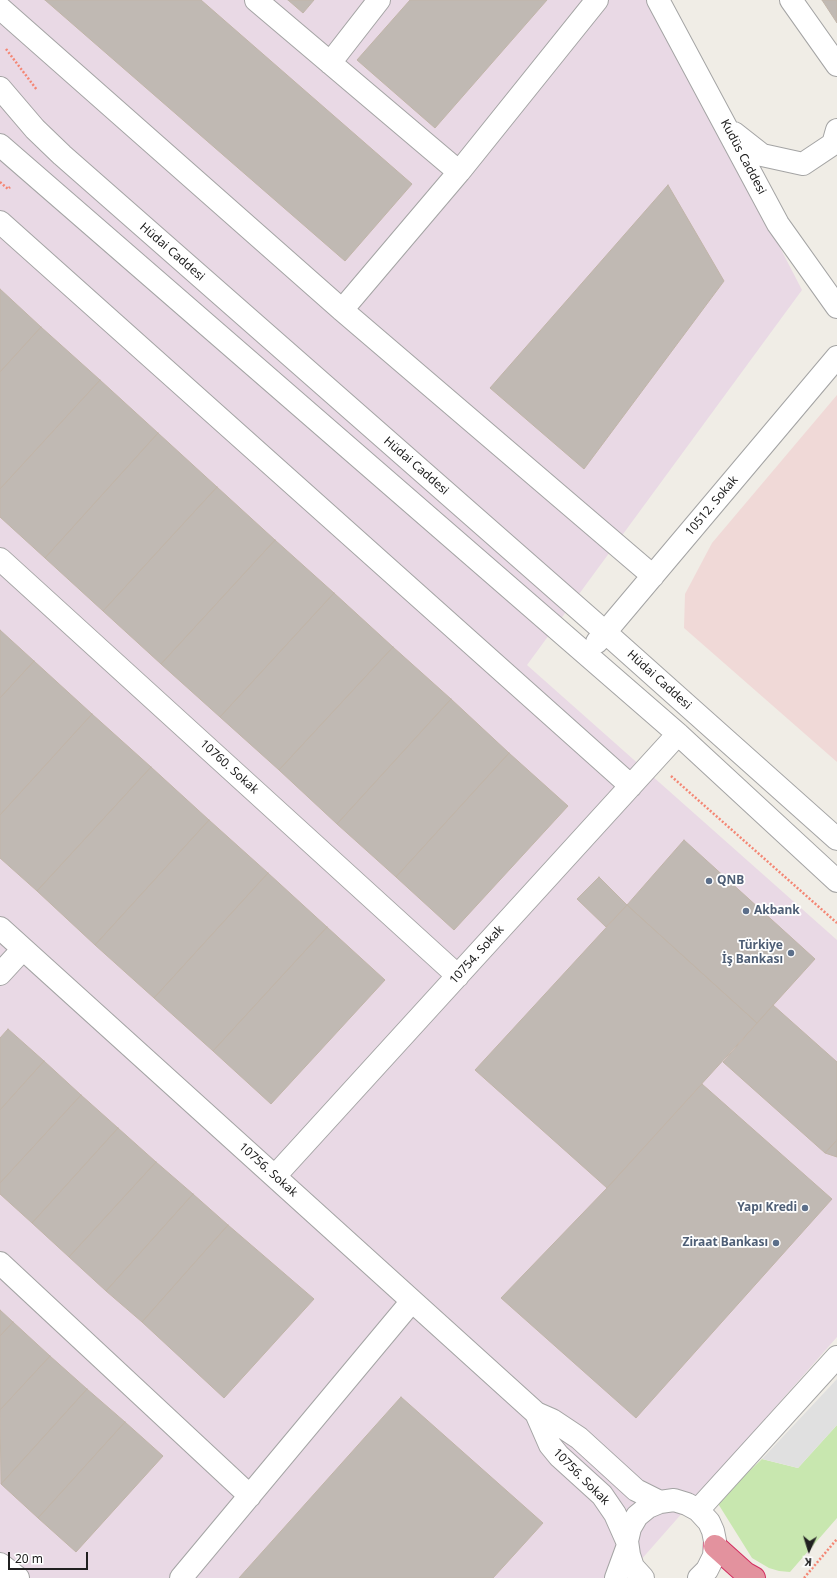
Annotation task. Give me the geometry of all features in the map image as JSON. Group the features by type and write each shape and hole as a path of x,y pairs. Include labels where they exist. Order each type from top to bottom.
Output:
{"highway":[{"path":"715,1546 745,1573 754,1578"}],"street":[{"path":"256,0 459,172"},
{"path":"330,63 379,0"},
{"path":"342,310 459,172 597,0"},
{"name":"Kudüs Caddesi","path":"658,0 778,224 837,307"},
{"path":"791,0 837,65"},
{"path":"0,8 342,310 653,576"},
{"name":"Hüdai Caddesi","path":"0,88 35,129 62,155 605,632 837,839"},
{"path":"728,129 762,155 803,164 833,144 837,130"},
{"path":"0,145 678,734 837,881"},
{"path":"0,222 631,786"},
{"name":"10512. Sokak","path":"586,655 837,357"},
{"name":"10760. Sokak","path":"0,559 458,976"},
{"name":"10754. Sokak","path":"275,1176 678,734"},
{"name":"10756. Sokak","path":"0,928 536,1412 552,1420 579,1438 636,1490 660,1502"},
{"path":"0,974 23,949"},
{"path":"0,1263 250,1496"},
{"path":"181,1578 412,1301"},
{"path":"698,1510 837,1357"},
{"name":"10756. Sokak","path":"536,1412 550,1445 559,1456 602,1495 615,1514 627,1545 633,1567 643,1578"},
{"path":"616,1578 627,1545 630,1528 637,1516 648,1507 660,1502 680,1501 693,1506 698,1510 709,1522 713,1531 715,1546 714,1556 710,1566 699,1578"},
{"path":"0,1564 18,1578"}],"path":[{"path":"654,761 837,924"},
{"path":"804,1578 837,1539"}],"shaded area":[{"path":"0,0 652,0 802,290 527,665 837,940 837,1337 625,1578 0,1578"},
{"path":"837,395 837,762 684,628 685,594 712,543"},
{"path":"837,1379 837,1425 798,1468 762,1459"}],"green space":[{"path":"837,1425 837,1518 790,1572 769,1568 752,1558 717,1502 762,1459 798,1468"}],"building":[{"path":"45,0 201,0 412,184 345,261"},
{"path":"288,0 314,0 303,13"},
{"path":"410,0 547,0 435,128 357,60"},
{"path":"822,0 837,0 837,23"},
{"path":"668,185 724,281 584,469 490,388"},
{"path":"0,289 41,327 0,372"},
{"path":"41,327 100,380 0,489 0,372"},
{"path":"100,380 158,433 45,558 0,517 0,489"},
{"path":"158,433 217,487 103,611 45,558"},
{"path":"217,487 275,540 161,664 103,611"},
{"path":"275,540 334,593 220,717 161,664"},
{"path":"334,593 393,647 279,770 220,717"},
{"path":"0,630 34,661 0,698"},
{"path":"393,647 451,699 337,824 279,770"},
{"path":"34,661 92,714 0,815 0,698"},
{"path":"451,699 509,753 396,877 337,824"},
{"path":"92,714 151,767 37,891 0,858 0,815"},
{"path":"509,753 568,806 454,930 396,877"},
{"path":"151,767 209,820 95,945 37,891"},
{"path":"209,820 268,873 154,998 95,945"},
{"path":"684,840 815,959 757,1023 627,905"},
{"path":"268,873 327,927 213,1051 154,998"},
{"path":"599,877 627,905 606,927 577,899"},
{"path":"627,905 757,1023 607,1188 475,1070"},
{"path":"327,927 385,980 271,1104 213,1051"},
{"path":"773,1005 837,1062 837,1140 825,1153 723,1062"},
{"path":"8,1029 44,1061 0,1110 0,1038"},
{"path":"44,1061 81,1095 0,1183 0,1110"},
{"path":"702,1084 832,1199 636,1418 501,1298 607,1188"},
{"path":"81,1095 118,1128 32,1223 0,1194 0,1183"},
{"path":"118,1128 156,1162 69,1257 32,1223"},
{"path":"837,1140 837,1157 825,1153"},
{"path":"156,1162 193,1194 106,1291 69,1257"},
{"path":"193,1194 228,1225 142,1322 106,1291"},
{"path":"228,1225 314,1299 224,1398 142,1322"},
{"path":"0,1310 13,1322 0,1336"},
{"path":"13,1322 50,1356 0,1410 0,1336"},
{"path":"50,1356 87,1389 1,1484 0,1410"},
{"path":"87,1389 125,1422 38,1518 1,1484"},
{"path":"401,1397 543,1523 493,1578 239,1578"},
{"path":"125,1422 163,1456 76,1552 38,1518"}],"place":[{"name":"QNB","path":"709,881"},
{"name":"Akbank","path":"746,911"},
{"name":"Türkiye İş Bankası","path":"791,953"},
{"name":"Yapı Kredi","path":"805,1208"},
{"name":"Ziraat Bankası","path":"776,1243"}]}
